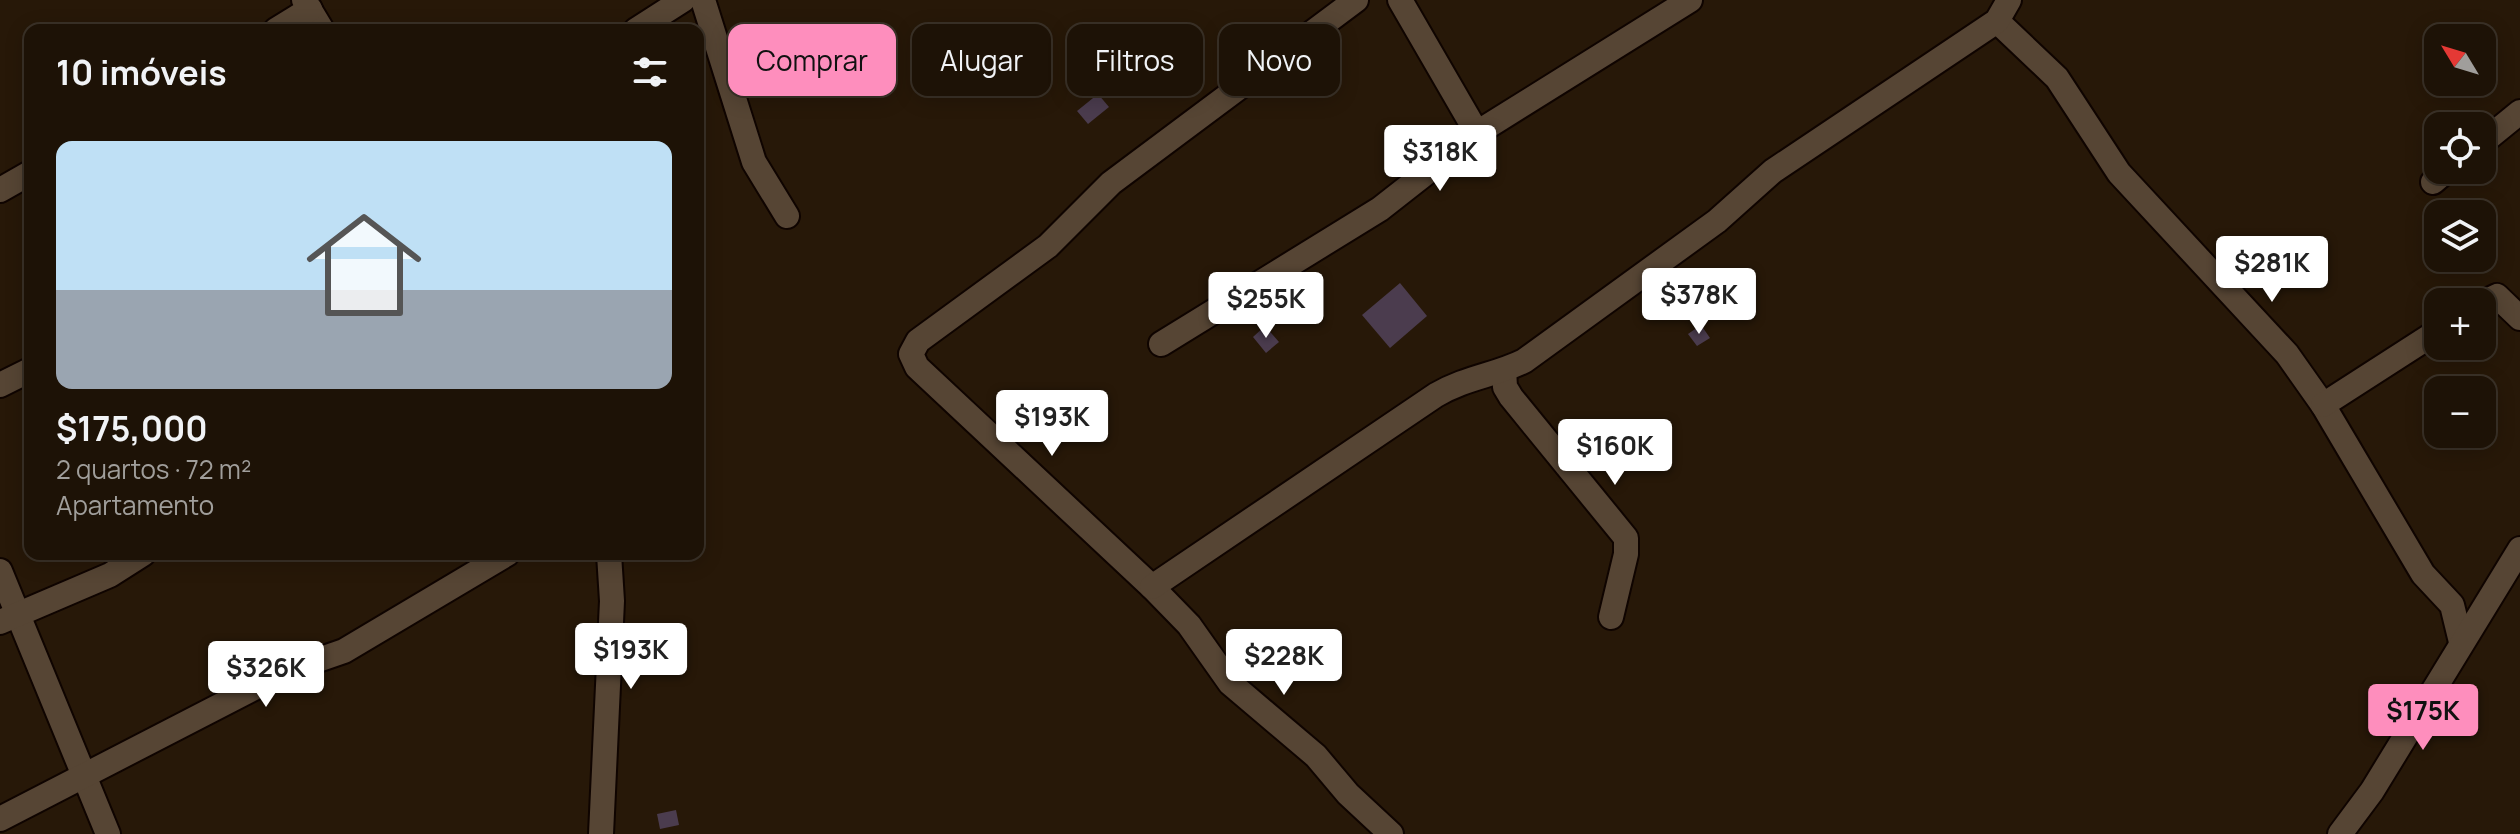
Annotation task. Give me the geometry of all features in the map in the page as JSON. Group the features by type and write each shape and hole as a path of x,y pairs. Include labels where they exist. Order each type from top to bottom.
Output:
{"street":[{"path":"645,24 683,0"},
{"path":"703,0 754,162 787,216"},
{"path":"1356,0 1111,183 1048,246 918,341 911,354 917,367 1189,625 1230,683 1316,756 1348,794 1391,834"},
{"path":"1400,0 1477,133"},
{"path":"1161,344 1380,209 1477,133 1690,0"},
{"path":"1152,587 1436,395 1464,379 1504,370 1536,352 1717,221 1773,171 2003,10 2057,78 2119,173 2287,354 2323,405 2423,574 2452,605 2461,642"},
{"path":"289,24 312,13"},
{"path":"2496,132 2520,112"},
{"path":"0,190 24,176"},
{"path":"2496,296 2520,318"},
{"path":"2323,405 2424,340"},
{"path":"1504,370 1505,387 1511,397 1626,538 1626,554 1611,617"},
{"path":"0,385 24,373"},
{"path":"2340,834 2372,791 2520,549"},
{"path":"10,618 110,575 134,560"},
{"path":"0,819 289,670 344,651 497,560"},
{"path":"601,834 612,601 609,560"},
{"path":"0,571 10,618 108,834"}],"building":[{"path":"1096,96 1100,96 1109,107 1088,124 1077,111"},
{"path":"1400,283 1427,316 1390,348 1362,315"},
{"path":"1701,325 1710,338 1697,346 1688,334"},
{"path":"1265,326 1279,342 1266,353 1253,337"},
{"path":"676,810 679,825 660,829 657,814"}]}
